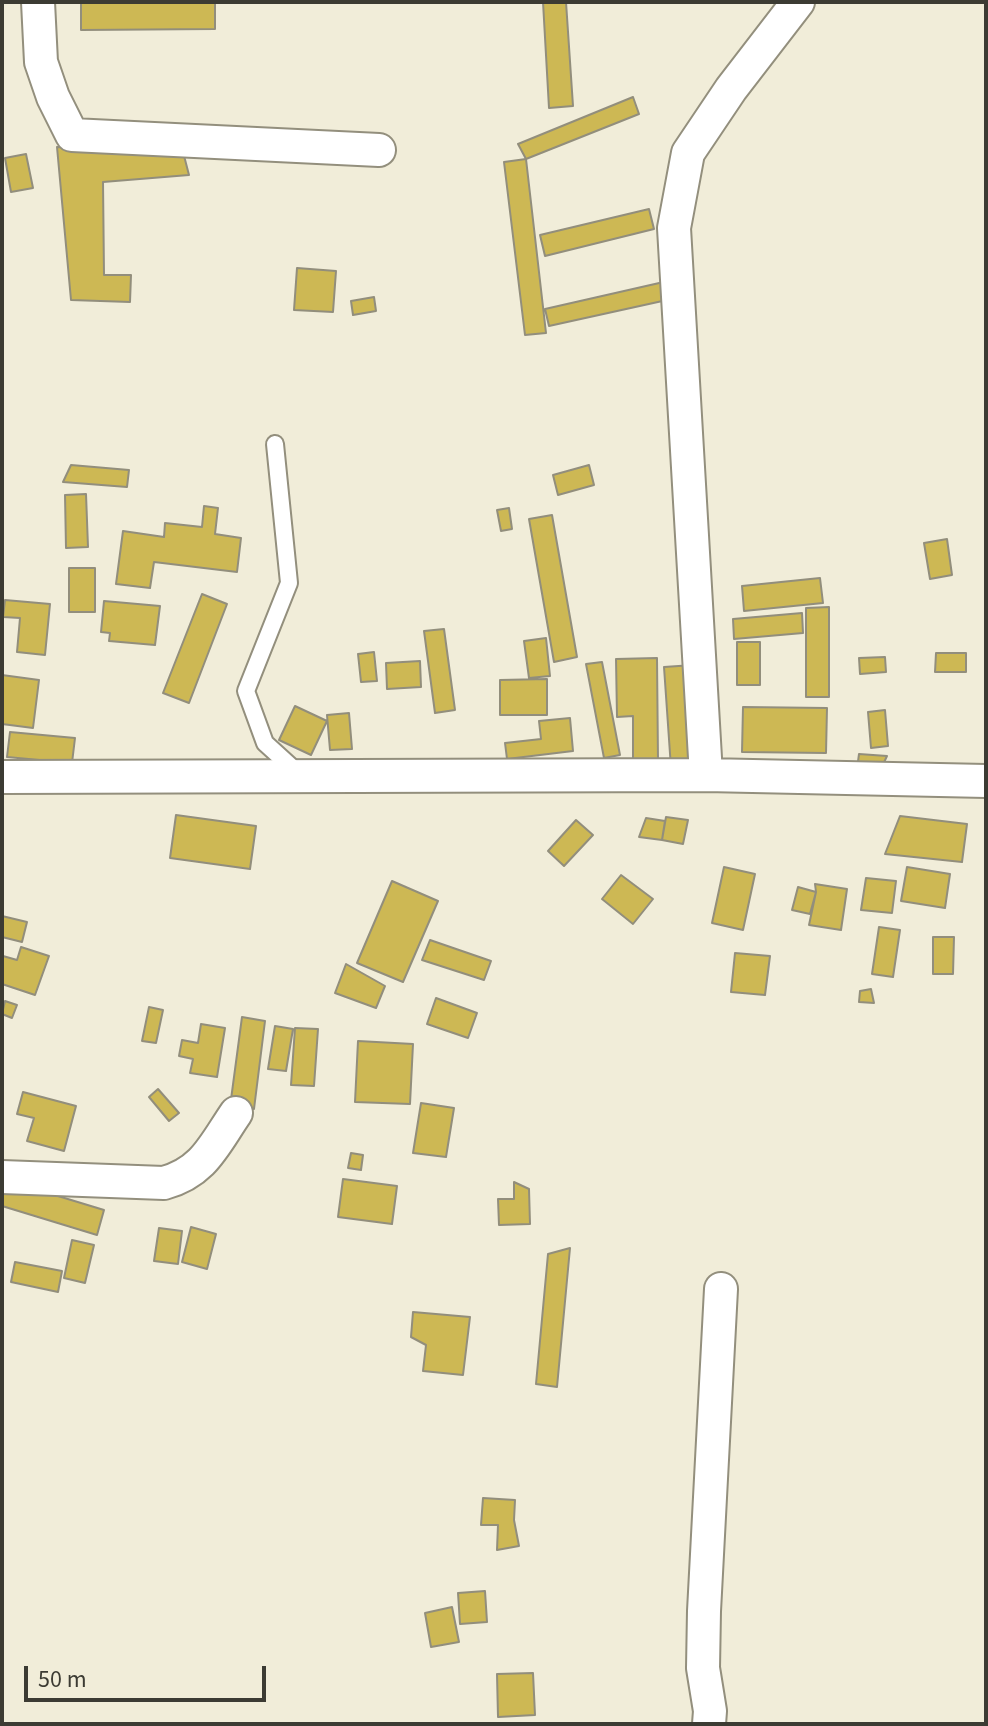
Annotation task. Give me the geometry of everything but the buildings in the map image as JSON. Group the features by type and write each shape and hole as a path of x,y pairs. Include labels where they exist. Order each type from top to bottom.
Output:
{"street":[{"path":"38,2 41,62 53,97 72,135 379,150"},
{"path":"706,775 674,228 688,153 731,89 798,2"},
{"path":"2,777 706,775 986,781"},
{"path":"2,1177 164,1183 184,1178 203,1162 236,1113"},
{"path":"709,1724 703,1668 704,1611 721,1289"}],"lane":[{"path":"275,444 289,583 246,691 265,743 299,774"}]}
